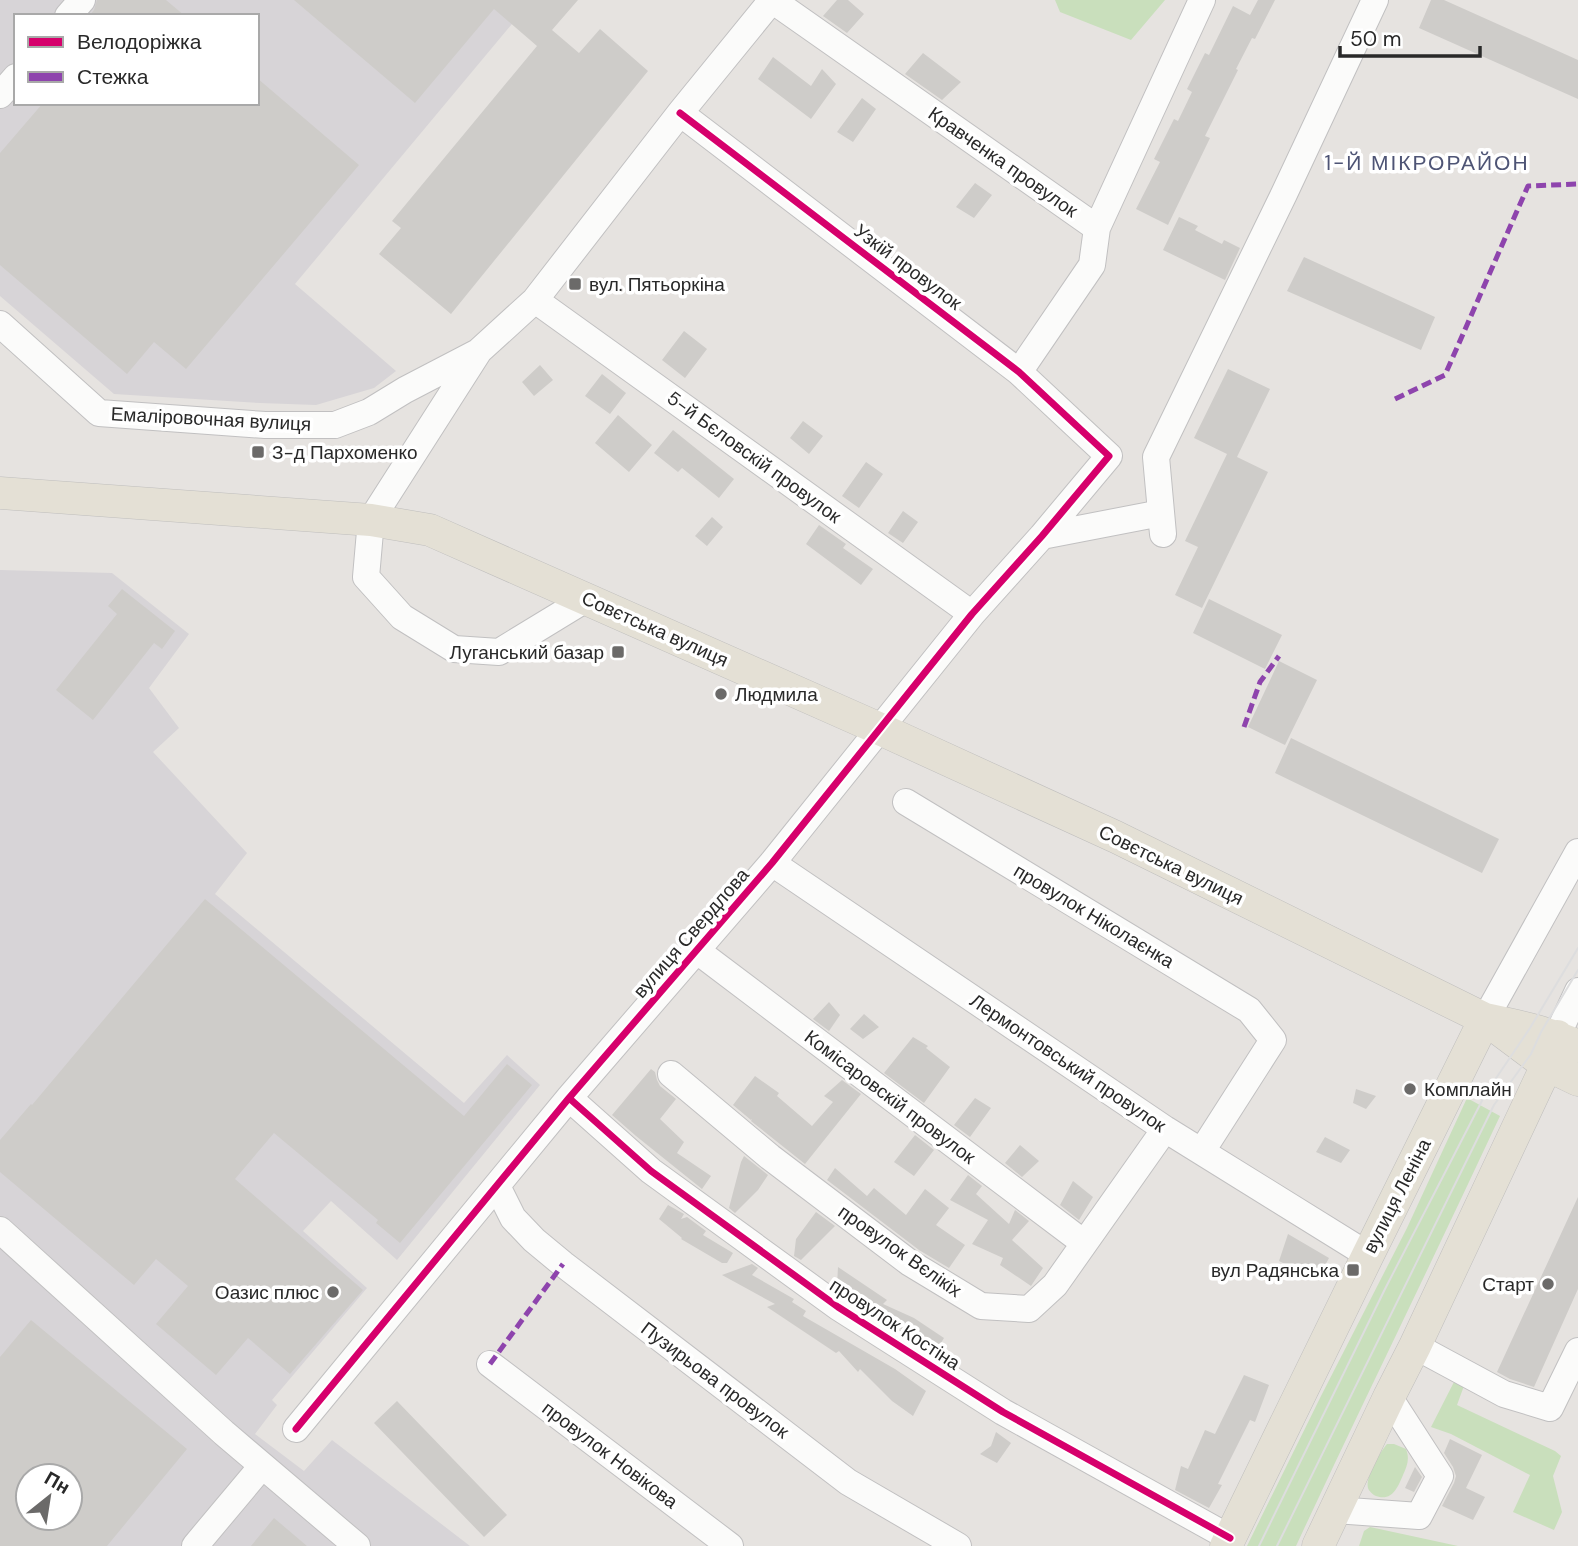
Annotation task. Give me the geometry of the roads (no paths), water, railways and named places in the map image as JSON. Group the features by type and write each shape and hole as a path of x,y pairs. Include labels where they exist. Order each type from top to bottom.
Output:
{"main road":[{"name":"Совєтська вулиця","path":"0,493 371,520 430,530 880,729 1116,837 1485,1019 1561,1049 1578,1080"},
{"name":"вулиця Леніна","path":"1228,1542 1485,1019"},
{"path":"1318,1546 1561,1049"}],"street":[{"path":"70,14 82,0"},
{"path":"586,599 499,652 454,649 402,617 366,577 371,520 479,351 535,300 680,113 772,0"},
{"name":"Кравченка провулок","path":"772,0 1097,228 1092,265 1019,372"},
{"path":"1097,228 1202,0"},
{"path":"1042,536 1162,524 1156,457 1375,0"},
{"path":"0,95 14,79"},
{"name":"Узкій провулок","path":"680,113 1019,372 1109,456"},
{"name":"5-й Бєловскій провулок","path":"535,300 972,614"},
{"name":"Емаліровочная вулиця","path":"0,324 99,413 265,425 335,425 369,412 479,351"},
{"name":"вулиця Свердлова","path":"296,1429 569,1098 772,863 972,614 1109,456"},
{"name":"провулок Ніколаєнка","path":"906,802 1249,1010 1273,1040 1202,1152"},
{"name":"вулиця Леніна","path":"1485,1019 1578,852"},
{"name":"Лермонтовський провулок","path":"772,863 1165,1129 1368,1255"},
{"name":"Комісаровскій провулок","path":"696,950 1084,1243"},
{"path":"1561,1049 1578,991"},
{"name":"провулок Вєлікіх","path":"671,1074 770,1157 910,1263 981,1306 1029,1309 1055,1285 1165,1129"},
{"name":"провулок Костіна","path":"569,1098 651,1171 838,1307 1003,1412 1228,1542"},
{"name":"Пузирьова провулок","path":"497,1186 513,1218 563,1264 848,1482 958,1546"},
{"path":"0,1230 262,1466 357,1546"},
{"path":"1415,1346 1504,1394 1550,1408 1578,1351"},
{"name":"провулок Новікова","path":"490,1364 730,1546"},
{"path":"1335,1510 1419,1516 1440,1476 1389,1397"},
{"path":"195,1546 262,1466"}],"tram line":[{"path":"1259,1546 1385,1289 1486,1093 1530,1028 1578,948"},
{"path":"1277,1546 1494,1105 1531,1054 1578,970"}],"place":[{"name":"вул. Пятьоркіна","path":"575,284"},
{"name":"З-д Пархоменко","path":"258,452"},
{"name":"Луганський базар","path":"618,652"},
{"name":"Людмила","path":"721,694"},
{"name":"Комплайн","path":"1410,1089"},
{"name":"вул Радянська","path":"1353,1270"},
{"name":"Старт","path":"1548,1284"},
{"name":"Оазис плюс","path":"333,1292"}],"district":[{"name":"1-Й МІКРОРАЙОН","path":"1427,163"}]}
